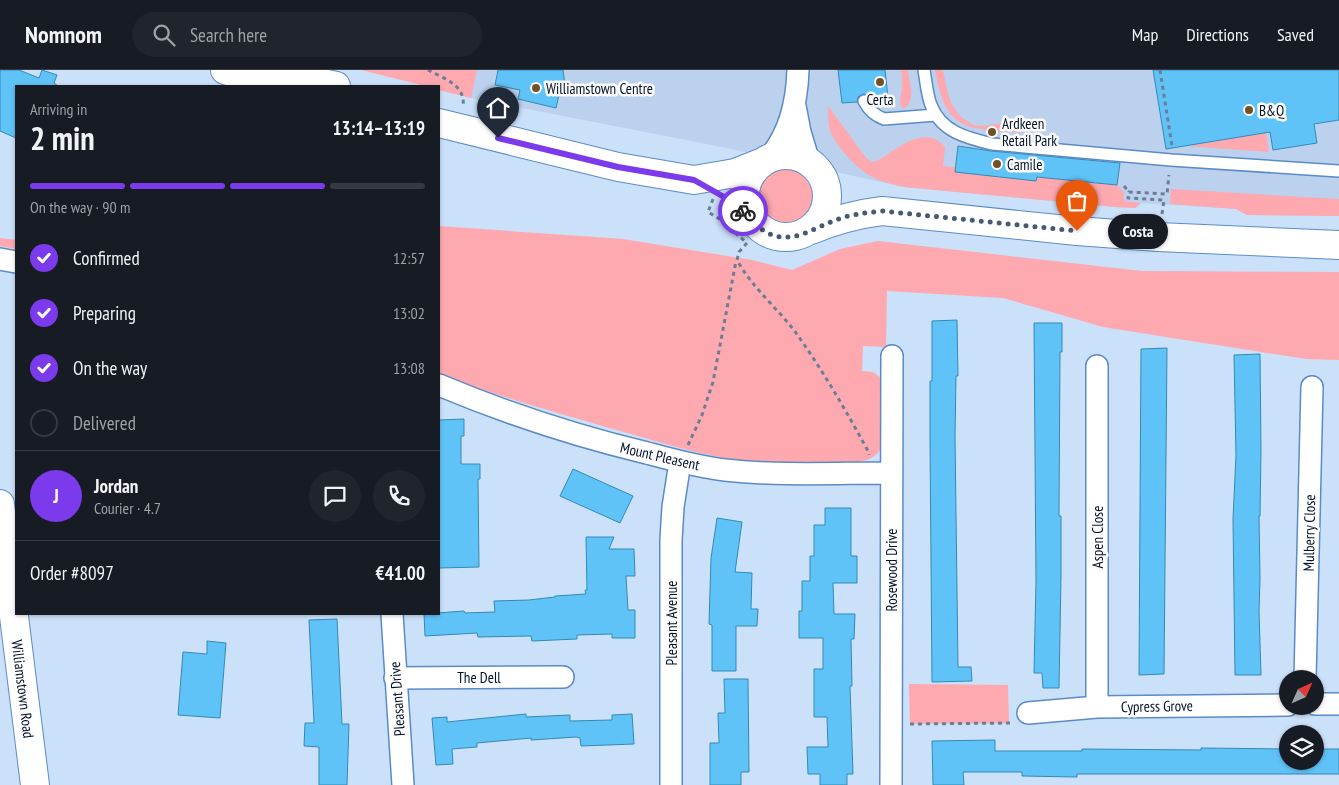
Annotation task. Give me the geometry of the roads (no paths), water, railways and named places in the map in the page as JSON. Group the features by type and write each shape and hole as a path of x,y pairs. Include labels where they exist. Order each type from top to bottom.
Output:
{"main road":[{"path":"264,70 332,85"},
{"path":"235,71 252,83 261,85"},
{"path":"449,125 618,167 705,186 733,202 755,224 766,232 778,237 791,238 837,219 856,214 882,211 1158,237 1339,244"},
{"path":"705,186 765,160 788,155 799,157 814,166 840,190 858,201 882,211"},
{"path":"755,224 745,203 745,191 751,174 765,160"},
{"path":"811,230 822,218 828,201 826,184 814,166"},
{"name":"Williamstown Road","path":"1,517 35,785"}],"street":[{"path":"765,160 779,145 786,131 795,106 798,70"},
{"path":"795,106 800,132 814,166"},
{"path":"0,259 15,262"},
{"name":"Rosewood Drive","path":"891,785 892,724 881,473 892,356"},
{"name":"Aspen Close","path":"1097,366 1097,707"},
{"name":"Mount Pleasent","path":"440,384 552,427 608,444 680,462 726,470 795,474 881,473"},
{"name":"Mulberry Close","path":"1306,670 1312,387"},
{"name":"Pleasant Avenue","path":"671,785 671,540 680,462"},
{"name":"Pleasant Drive","path":"392,615 403,785"},
{"name":"The Dell","path":"396,678 563,676"},
{"path":"1324,704 1339,704"},
{"name":"Cypress Grove","path":"1028,713 1097,707 1279,705"}],"lane":[{"path":"924,70 930,104 936,115 956,134 973,140 992,144 1170,160 1339,172"},
{"path":"864,101 869,110 876,116 884,118 936,115"}],"place":[{"name":"Certa","path":"880,82"},
{"name":"Williamstown Centre","path":"536,88"},
{"name":"B&Q","path":"1249,110"},
{"name":"Ardkeen Retail Park","path":"992,132"},
{"name":"Camile","path":"997,164"},
{"name":"Costa","path":"1077,231"}]}
